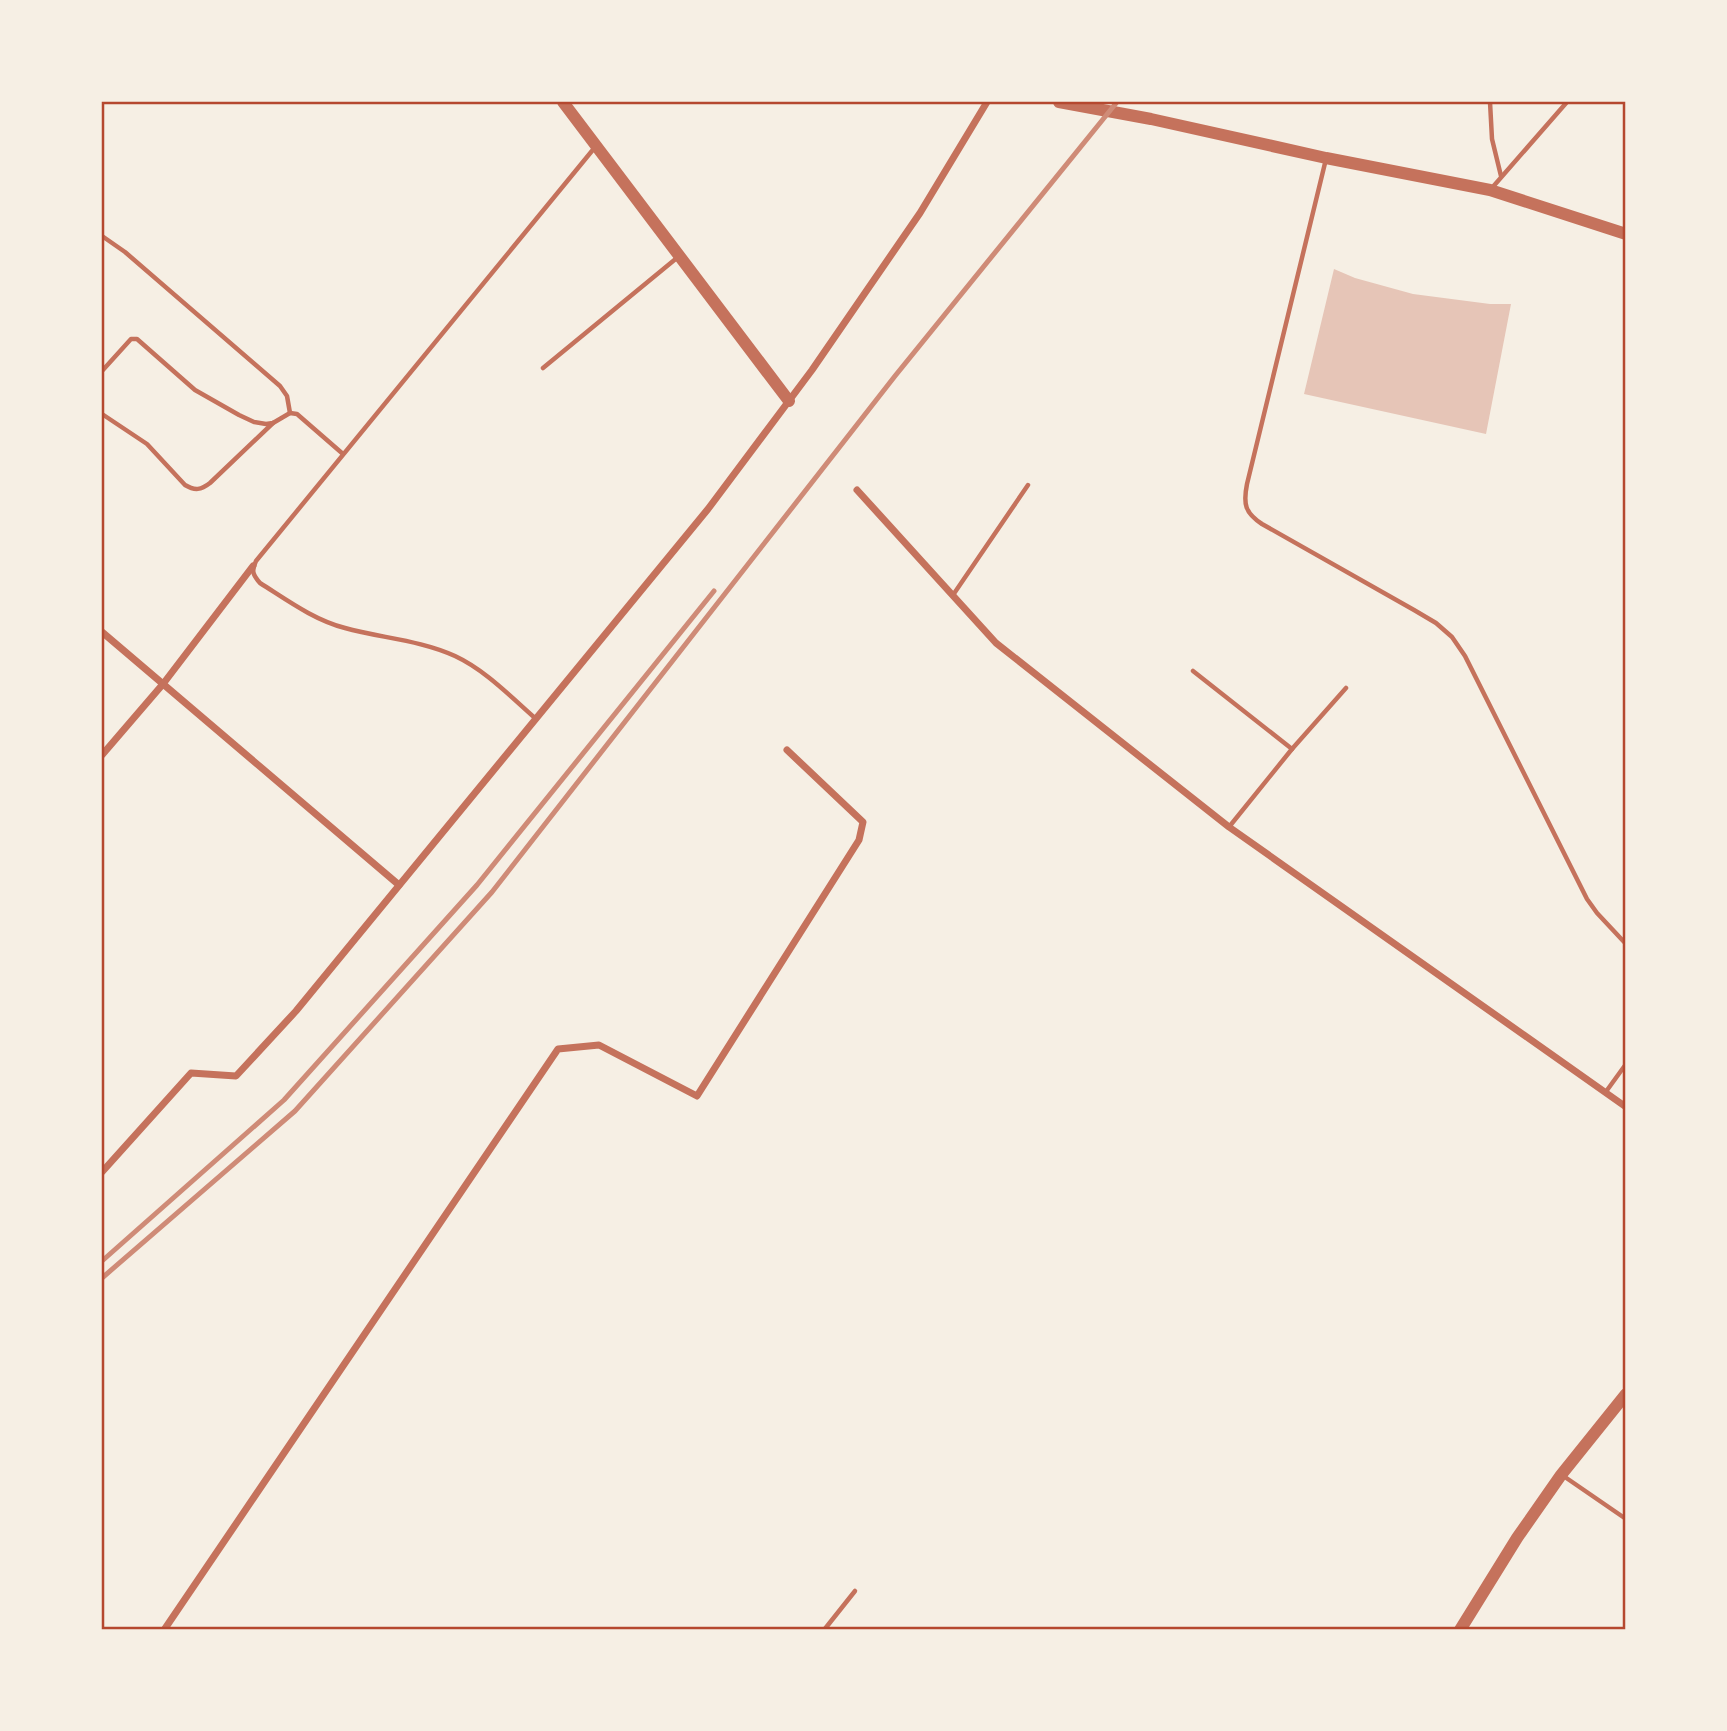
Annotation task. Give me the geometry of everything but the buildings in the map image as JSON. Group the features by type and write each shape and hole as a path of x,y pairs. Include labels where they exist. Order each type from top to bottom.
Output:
{"street":[{"path":"563,102 789,401"},
{"path":"102,1172 191,1073 236,1076 296,1011 708,509 789,401 920,213 987,102"},
{"path":"1059,102 1490,190 1626,234"},
{"path":"857,490 996,643 1229,827 1626,1107"},
{"path":"102,755 163,684 253,566"},
{"path":"102,632 399,885"},
{"path":"164,1629 558,1049 599,1045 697,1096 859,840 863,822 787,750"},
{"path":"1460,1629 1517,1538 1561,1475 1626,1394"}],"lane":[{"path":"1490,102 1492,139 1502,177"},
{"path":"1490,190 1567,102"},
{"path":"536,719 491,680 458,657 440,650 327,622 307,613 260,583 254,576 253,566 596,145"},
{"path":"1326,158 1247,484 1247,511 1262,524 1436,623 1452,637 1465,656 1587,899 1626,944"},
{"path":"102,236 125,252 280,386 287,396 290,413"},
{"path":"543,368 680,256"},
{"path":"102,371 131,339 137,339 195,390 254,422 273,423"},
{"path":"102,414 147,444 185,485 197,490 210,483 273,423 290,413 300,416 343,454"},
{"path":"953,596 1028,485"},
{"path":"1193,671 1292,749"},
{"path":"1229,827 1346,688"},
{"path":"1605,1093 1626,1063"},
{"path":"1561,1475 1626,1518"},
{"path":"824,1629 855,1591"}],"railway":[{"path":"102,1278 295,1111 492,892 895,376 1117,102"},
{"path":"102,1261 284,1100 477,885 714,591"}]}
